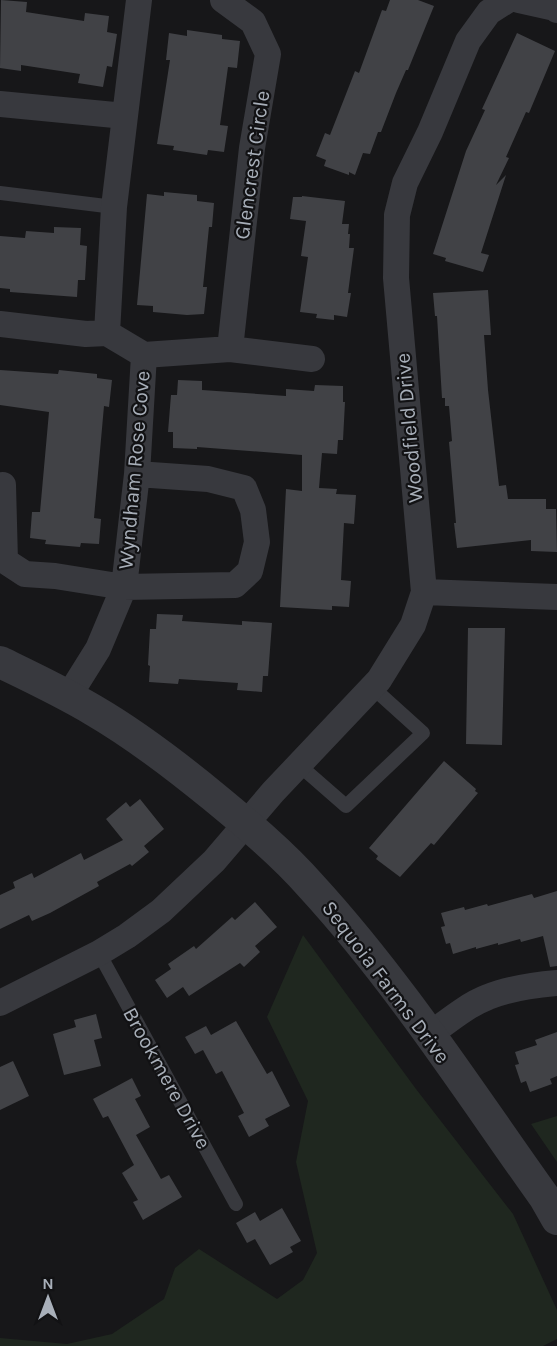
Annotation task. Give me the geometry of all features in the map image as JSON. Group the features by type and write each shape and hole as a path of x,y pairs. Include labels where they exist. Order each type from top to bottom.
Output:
{"street":[{"path":"0,324 86,334 107,333 114,207 139,0"},
{"name":"Glencrest Circle","path":"223,0 254,22 268,54 252,148 230,349"},
{"name":"Woodfield Drive","path":"247,824 379,680 413,625 424,592 396,278 397,215 405,183 430,132 468,41 489,12 508,0"},
{"path":"519,0 557,10"},
{"path":"0,104 125,116"},
{"name":"Wyndham Rose Cove","path":"68,697 98,649 124,587 137,474 144,356 107,333"},
{"path":"144,356 230,349 312,360"},
{"path":"3,485 5,561 25,574 55,576 124,587 235,585 250,572 257,542 253,510 244,488 208,479 137,474"},
{"path":"424,592 557,597"},
{"name":"Sequoia Farms Drive","path":"0,662 131,733 174,764 289,862 349,928 383,971 545,1198 557,1219"},
{"path":"0,1003 99,953 127,936 161,911 214,861 247,824"},
{"path":"429,1035 487,997 529,986 557,983"}],"lane":[{"path":"0,193 114,207"},
{"path":"299,765 346,806 423,734 372,687"},
{"name":"Brookmere Drive","path":"99,953 236,1204"}],"shaded area":[{"path":"303,935 416,1089 513,1214 557,1310 557,1339 543,1346 0,1346 0,1338 67,1344 112,1334 164,1299 175,1268 199,1249 277,1299 303,1280 317,1253 296,1162 308,1101 267,1017"},
{"path":"557,1116 557,1162 531,1124"}],"building":[{"path":"1,0 27,2 26,12 84,21 85,13 109,16 107,32 117,34 112,67 107,66 103,87 78,83 80,74 21,65 21,71 0,68"},
{"path":"390,0 418,0 434,6 370,154 363,153 355,175 349,172 349,175 324,166 326,160 316,156 325,133 330,135 355,71 359,73 382,10 386,11"},
{"path":"187,30 222,35 222,39 240,41 237,68 228,67 220,125 228,126 224,152 208,150 207,155 173,150 174,146 157,144 170,60 166,60 169,33 187,36"},
{"path":"517,33 555,51 529,113 526,112 506,157 509,158 496,185 506,175 481,253 489,255 483,272 445,261 446,258 433,254 466,151 485,110 482,109"},
{"path":"164,192 197,195 197,201 214,203 212,227 209,227 203,287 207,287 204,314 153,312 153,306 137,305 147,194 164,196"},
{"path":"293,197 345,201 342,224 349,224 349,248 354,248 347,317 334,315 334,320 316,318 317,314 300,312 308,257 301,256 306,221 290,219"},
{"path":"54,227 81,228 80,245 87,246 85,280 78,280 77,297 10,292 10,289 0,288 0,236 25,238 26,231 54,233"},
{"path":"488,290 491,335 484,335 499,486 506,485 508,499 546,499 546,509 556,509 557,552 531,551 531,540 457,548 449,442 452,441 449,406 445,406 445,398 442,398 437,316 435,316 433,293"},
{"path":"0,370 58,374 59,370 97,374 97,378 112,380 109,407 104,406 94,518 101,519 99,544 81,543 80,547 45,544 46,540 30,538 32,512 40,512 49,412 0,405"},
{"path":"178,380 202,381 202,390 286,396 286,389 314,391 315,385 343,386 343,402 345,402 343,440 338,440 337,454 322,453 319,488 337,489 336,494 356,495 354,524 344,523 341,580 351,581 349,607 332,606 332,610 280,607 286,489 302,491 302,455 197,447 197,449 173,448 173,432 168,432 171,395 177,395"},
{"path":"157,614 183,615 182,621 242,625 242,621 272,623 268,676 263,676 262,692 237,690 238,683 179,679 178,684 149,682 150,629 156,629"},
{"path":"468,628 505,628 502,745 466,744"},
{"path":"444,761 478,793 434,845 431,843 400,877 376,859 378,856 369,848"},
{"path":"140,799 164,829 144,846 149,852 132,866 130,864 97,882 99,886 50,913 32,921 29,915 0,929 0,895 15,888 13,882 32,873 34,878 81,853 84,860 123,840 106,819 126,802 130,807"},
{"path":"557,891 557,966 550,967 543,936 521,942 520,939 476,949 476,947 453,954 450,943 446,944 441,927 445,926 441,913 464,907 465,910 487,904 488,906 532,894 534,898"},
{"path":"255,902 277,927 255,946 260,952 244,967 240,963 189,996 183,987 167,998 155,980 171,969 168,964 194,946 196,949 232,917 235,920"},
{"path":"96,1014 102,1038 94,1040 101,1066 64,1075 53,1034 76,1027 74,1020"},
{"path":"236,1021 267,1074 272,1071 290,1106 265,1119 269,1126 249,1137 238,1116 244,1113 222,1071 216,1074 203,1050 195,1054 185,1037 206,1026 211,1035"},
{"path":"557,1032 557,1076 550,1079 552,1084 530,1092 526,1081 521,1083 515,1065 519,1064 515,1052 537,1045 535,1040"},
{"path":"13,1061 29,1096 0,1110 0,1067"},
{"path":"132,1078 141,1096 135,1099 150,1127 136,1135 161,1179 169,1175 182,1197 143,1220 133,1202 138,1200 122,1173 134,1165 108,1116 103,1118 93,1099"},
{"path":"282,1208 301,1241 290,1247 293,1252 270,1265 255,1239 247,1243 236,1223 255,1212 260,1221"}]}
